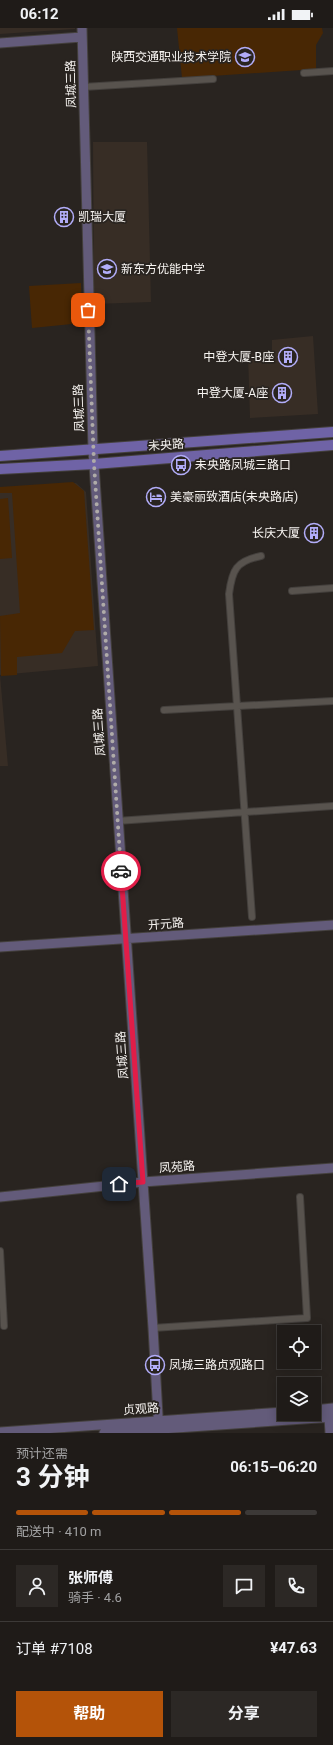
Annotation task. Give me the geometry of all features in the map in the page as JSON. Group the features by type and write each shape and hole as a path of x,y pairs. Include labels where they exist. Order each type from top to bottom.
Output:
{"main road":[{"name":"未央路","path":"0,456 333,432"},
{"name":"未央路","path":"0,469 94,464 333,445"}],"street":[{"path":"0,43 82,32"},
{"name":"凤城三路","path":"82,32 93,450 159,1427"},
{"path":"304,73 333,72"},
{"path":"83,87 213,80"},
{"path":"252,917 229,594 231,578 238,565 252,558 261,556"},
{"path":"292,591 333,588"},
{"path":"164,710 333,700"},
{"path":"117,821 333,806"},
{"name":"开元路","path":"0,948 333,925"},
{"name":"凤苑路","path":"0,1197 143,1182 333,1168"},
{"path":"153,1328 307,1318 300,1197"},
{"path":"0,1251 4,1326"},
{"path":"321,1409 333,1408"},
{"name":"贞观路","path":"104,1433 277,1413"},
{"path":"330,1433 331,1417"},
{"name":"贞观路","path":"0,1432 159,1427 331,1417"}],"shaded area":[{"path":"0,28 75,28 75,29 0,34"},
{"name":"陕西交通职业技术学院","path":"177,28 322,28 323,33 316,45 316,69 182,78"},
{"path":"93,142 147,142 151,302 94,304"},
{"path":"81,283 82,323 32,328 29,286"},
{"path":"313,336 318,414 250,418 248,354 272,352 272,340"},
{"path":"73,482 84,491 94,630 75,631 62,653 17,657 17,675 1,676 0,616 20,613 12,493 0,493 0,487"},
{"path":"76,483 86,492 98,666 0,675 0,488"},
{"path":"8,498 12,558 0,559 0,499"},
{"path":"0,675 8,766 0,766"}],"way so far":[{"path":"88,310 94,464 121,871"}],"place":[{"name":"陕西交通职业技术学院","path":"245,57"},
{"name":"凯瑞大厦","path":"64,217"},
{"name":"新东方优能中学","path":"107,269"},
{"name":"中登大厦-B座","path":"288,357"},
{"name":"中登大厦-A座","path":"282,393"},
{"name":"未央路凤城三路口","path":"181,465"},
{"name":"美豪丽致酒店(未央路店)","path":"156,497"},
{"name":"长庆大厦","path":"314,533"},
{"name":"凤城三路贞观路口","path":"155,1365"}],"route":[{"path":"119,1184 143,1182 121,871"}]}
